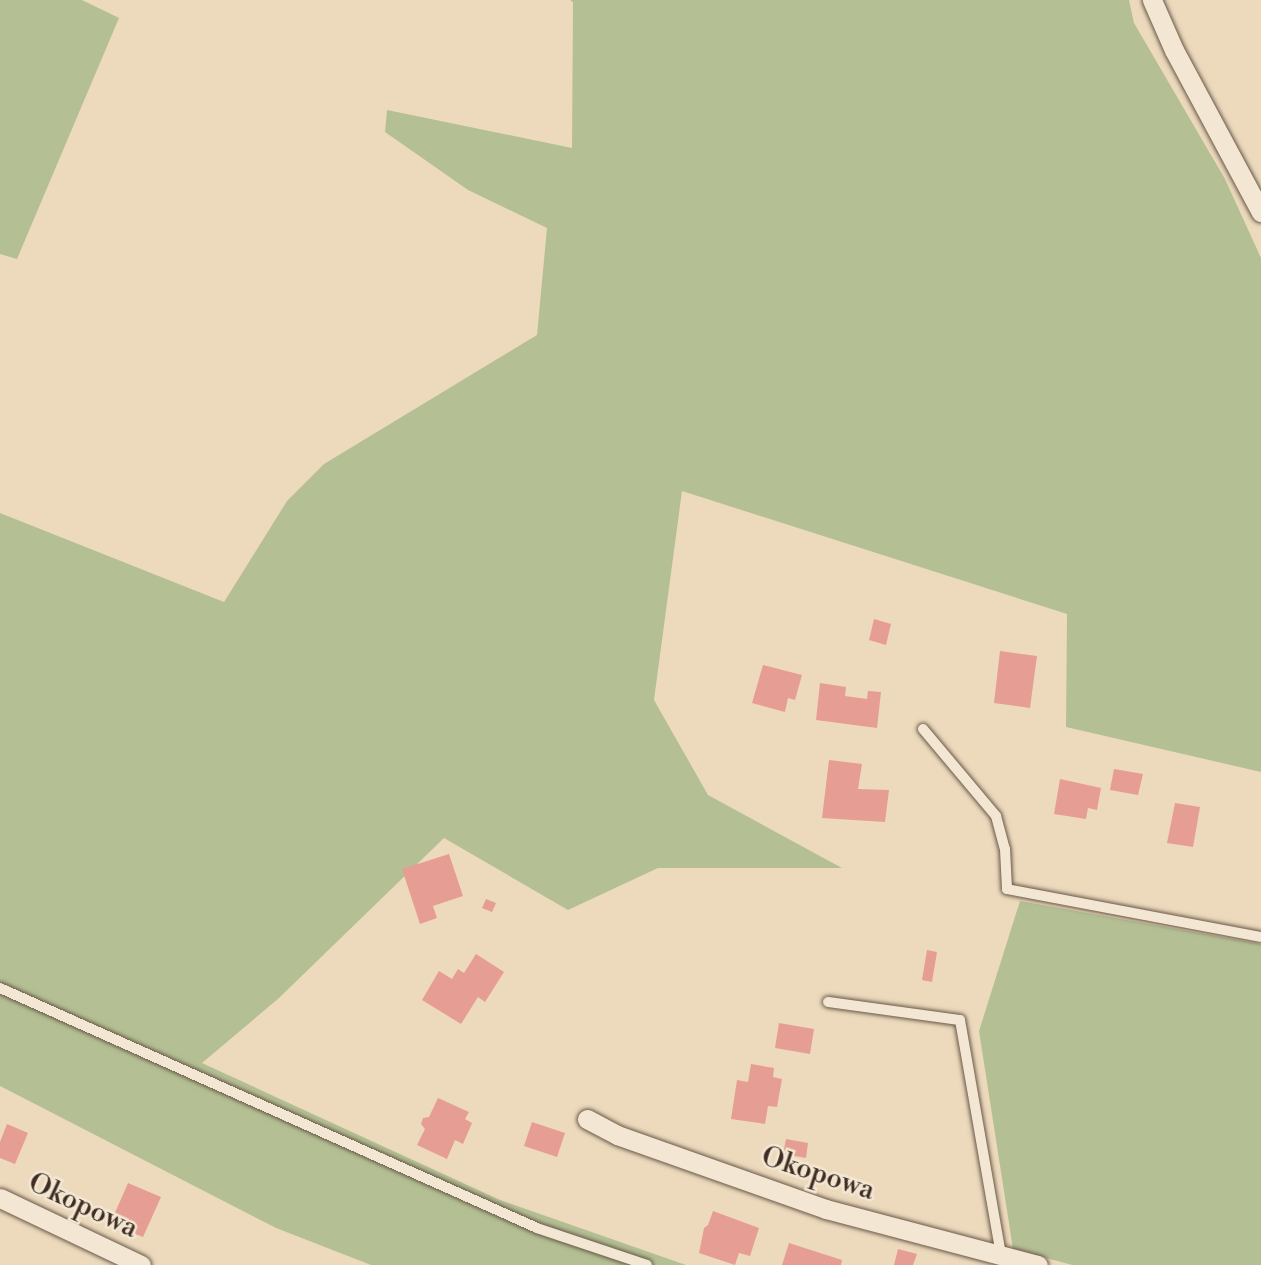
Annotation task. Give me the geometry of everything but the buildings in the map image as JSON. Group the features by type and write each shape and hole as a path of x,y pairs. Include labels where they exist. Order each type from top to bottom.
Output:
{"street":[{"path":"1152,0 1174,50 1261,212"},
{"name":"Okopowa","path":"587,1119 617,1135 826,1209 1038,1265"},
{"name":"Okopowa","path":"0,1198 141,1265"}],"lane":[{"path":"923,729 996,816 1005,849 1007,889 1261,937"},
{"path":"0,988 537,1228 647,1265"},
{"path":"828,1002 960,1020 1001,1255"}],"green space":[{"path":"0,0 82,0 119,18 17,259 0,254"},
{"path":"570,0 1129,0 1134,23 1225,179 1261,258 1261,772 1066,727 1067,614 682,491 654,700 708,795 842,868 658,868 568,910 444,838 279,998 202,1063 500,1200 686,1265 371,1265 276,1228 0,1086 0,513 224,602 287,501 324,464 537,335 547,228 468,190 385,132 387,110 572,148 573,2"},
{"path":"1020,901 1261,944 1261,1265 1072,1265 1013,1249 979,1031"}]}
